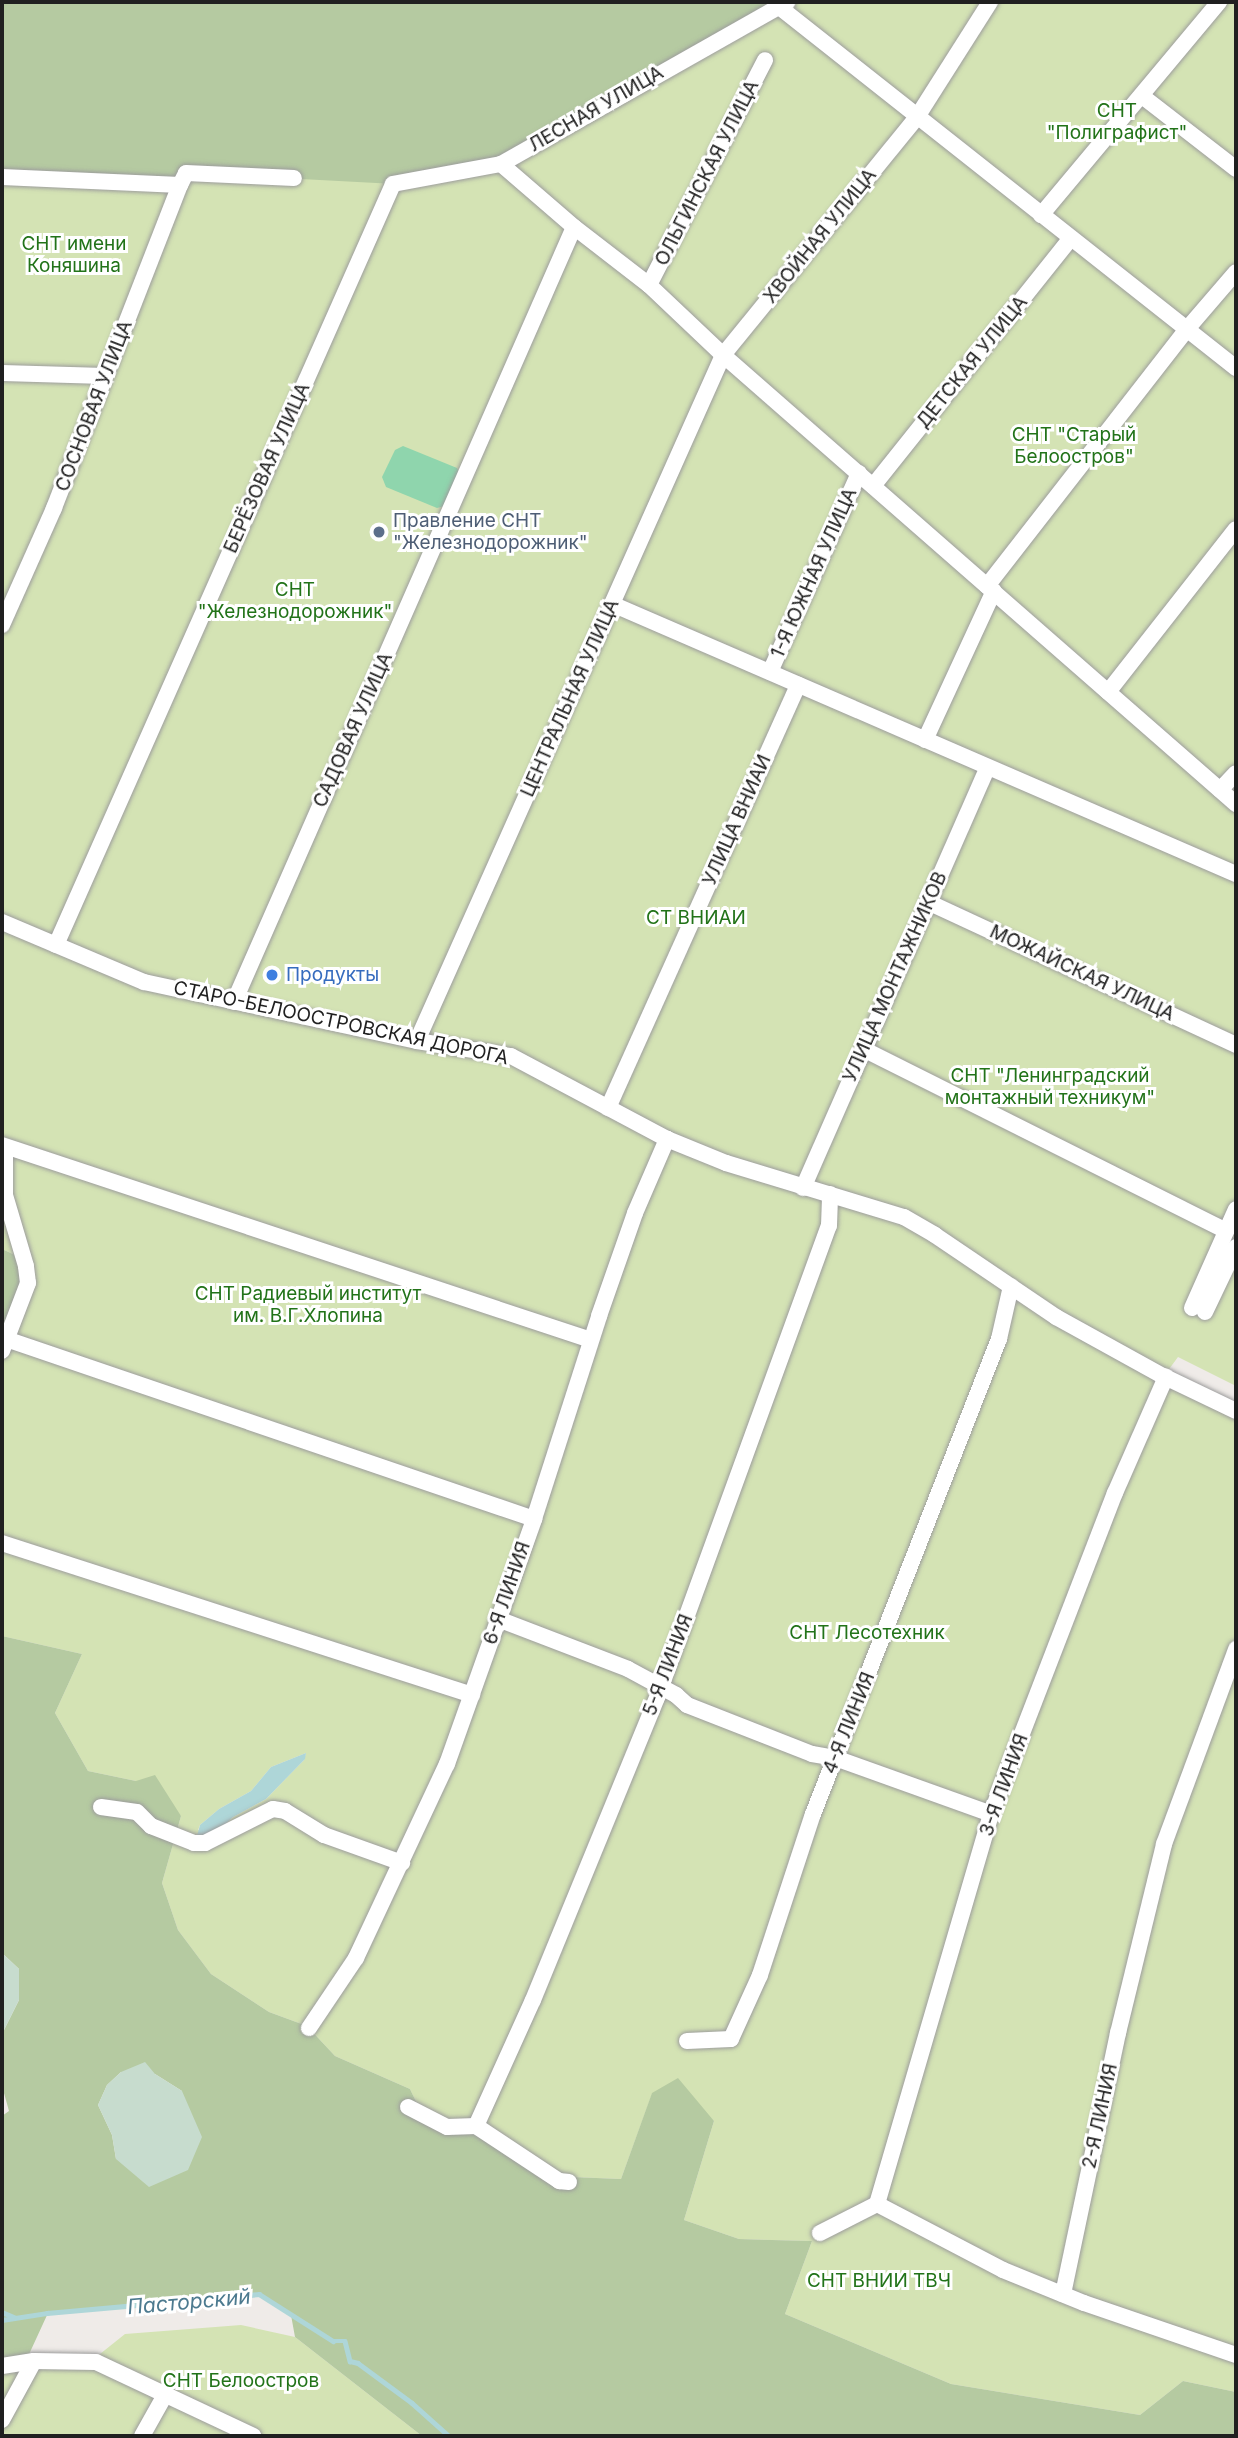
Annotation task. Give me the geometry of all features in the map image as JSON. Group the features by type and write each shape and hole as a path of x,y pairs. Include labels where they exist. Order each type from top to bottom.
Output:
{"street":[{"name":"ХВОЙНАЯ УЛИЦА","path":"723,355 917,117 990,2"},
{"path":"1041,215 1219,2"},
{"path":"783,4 917,117 1236,368"},
{"name":"ЛЕСНАЯ УЛИЦА","path":"393,184 501,164 783,4"},
{"name":"ОЛЬГИНСКАЯ УЛИЦА","path":"649,285 765,60"},
{"path":"1142,96 1236,169"},
{"path":"501,164 574,227 649,285 723,355 1236,804"},
{"path":"2,177 180,185 186,173 294,178"},
{"name":"БЕРЁЗОВАЯ УЛИЦА","path":"56,945 393,184"},
{"name":"СОСНОВАЯ УЛИЦА","path":"2,625 54,508 180,185"},
{"name":"САДОВАЯ УЛИЦА","path":"234,1002 574,227"},
{"name":"ДЕТСКАЯ УЛИЦА","path":"873,486 1070,238"},
{"path":"925,740 990,589 1187,329 1236,272"},
{"name":"ЦЕНТРАЛЬНАЯ УЛИЦА","path":"417,1041 723,355"},
{"path":"2,373 105,376"},
{"name":"1-Я ЮЖНАЯ УЛИЦА","path":"769,673 859,474"},
{"path":"1108,692 1236,529"},
{"path":"612,604 1236,874"},
{"name":"УЛИЦА ВНИАИ","path":"608,1108 798,685"},
{"name":"УЛИЦА МОНТАЖНИКОВ","path":"803,1188 988,768"},
{"path":"1220,790 1236,773"},
{"name":"МОЖАЙСКАЯ УЛИЦА","path":"928,902 1236,1045"},
{"name":"СТАРО-БЕЛООСТРОВСКАЯ ДОРОГА","path":"2,922 144,982 417,1041 511,1056 667,1139 803,1188 904,1217 1056,1317 1166,1377 1236,1411"},
{"path":"863,1049 1226,1231"},
{"name":"6-Я ЛИНИЯ","path":"309,2028 356,1958 447,1764 534,1519 635,1213 667,1139"},
{"path":"534,1519 4,1345 28,1283 26,1266 5,1195 4,1146 591,1340"},
{"name":"5-Я ЛИНИЯ","path":"476,2126 533,2000 661,1687 829,1226 830,1194"},
{"path":"1236,1209 1199,1310 1236,1247"},
{"name":"4-Я ЛИНИЯ","path":"687,2041 730,2039 760,1975 813,1814 999,1339 1011,1286"},
{"name":"3-Я ЛИНИЯ","path":"877,2204 991,1814 1105,1518 1166,1377"},
{"path":"2,1544 472,1695"},
{"path":"498,1619 628,1669 687,1705 812,1754 835,1758 991,1814"},
{"name":"2-Я ЛИНИЯ","path":"1063,2294 1118,2033 1164,1844 1236,1649"},
{"path":"101,1807 137,1812 151,1826 194,1843 205,1843 273,1809 285,1811 324,1835 402,1863"},
{"path":"408,2106 447,2127 476,2126 559,2181 569,2182"},
{"path":"820,2233 877,2204 1003,2270 1236,2355"},
{"path":"2,2420 34,2361"},
{"path":"2,2366 34,2361 96,2362 253,2436"},
{"path":"142,2436 165,2395"}],"green space":[{"path":"2,2 787,2 503,163 395,184 186,173 180,186 2,177"},
{"path":"787,2 1236,2 1236,1386 1178,1357 1164,1376 1236,1411 1236,2392 1183,2381 1140,2415 951,2384 785,2314 812,2241 739,2239 684,2220 714,2121 652,2094 621,2179 572,2177 566,2182 422,2114 410,2089 335,2056 307,2026 269,2012 211,1974 178,1930 162,1883 181,1816 136,1781 88,1771 55,1713 82,1654 2,1636 2,1351 17,1256 2,1249 2,177 186,173","holes":["306,1753 304,1760 266,1799 233,1817 218,1831 198,1830 200,1825 219,1809 251,1791 271,1767"]},
{"path":"403,446 457,468 460,474 445,506 437,508 386,487 382,477 395,450"},
{"path":"2,1249 17,1256 27,1270 2,1351"},
{"path":"2,1636 82,1654 55,1713 88,1771 136,1781 155,1775 181,1816 162,1883 178,1930 211,1974 269,2012 307,2026 335,2056 410,2089 422,2114 470,2127 559,2181 572,2177 621,2179 652,2093 678,2078 714,2121 684,2220 739,2239 812,2241 785,2314 951,2384 1140,2415 1183,2381 1236,2392 1236,2436 422,2436 295,2337 291,2315 259,2294 48,2313 25,2363 2,2366 2,2116 9,2111 2,2086 2,2034 19,2000 19,1969 2,1953","holes":["121,2072 155,2074 182,2091 116,2159 112,2135 98,2105 107,2085"]},
{"path":"2,1953 19,1969 19,2000 2,2034"},
{"path":"145,2062 155,2074 182,2091 202,2137 188,2170 149,2187 116,2159 112,2135 98,2105 107,2085 121,2072"},
{"name":"СНТ Белоостров","path":"241,2325 295,2337 422,2436 2,2436 2,2366 90,2362 125,2334"}],"water":[{"path":"306,1753 305,1759 266,1799 233,1817 218,1831 203,1838 197,1836 200,1825 219,1809 251,1791 271,1767"}],"waterway":[{"name":"Пасторский","path":"2,2320 47,2313 259,2294 333,2341 345,2341 350,2361 358,2363 412,2403 449,2436"},
{"path":"2,2312 14,2317"}],"place":[{"name":"Правление СНТ \"Железнодорожник\"","path":"379,532"},
{"name":"Продукты","path":"272,975"}],"park label":[{"name":"СНТ \"Полиграфист\"","path":"1117,122"},
{"name":"СНТ имени Коняшина","path":"74,255"},
{"name":"СНТ \"Старый Белоостров\"","path":"1074,446"},
{"name":"СНТ \"Железнодорожник\"","path":"295,601"},
{"name":"СТ ВНИАИ","path":"696,918"},
{"name":"СНТ \"Ленинградский монтажный техникум\"","path":"1050,1087"},
{"name":"СНТ Радиевый институт им. В.Г.Хлопина","path":"308,1305"},
{"name":"СНТ Лесотехник","path":"867,1633"},
{"name":"СНТ ВНИИ ТВЧ","path":"879,2281"}]}
